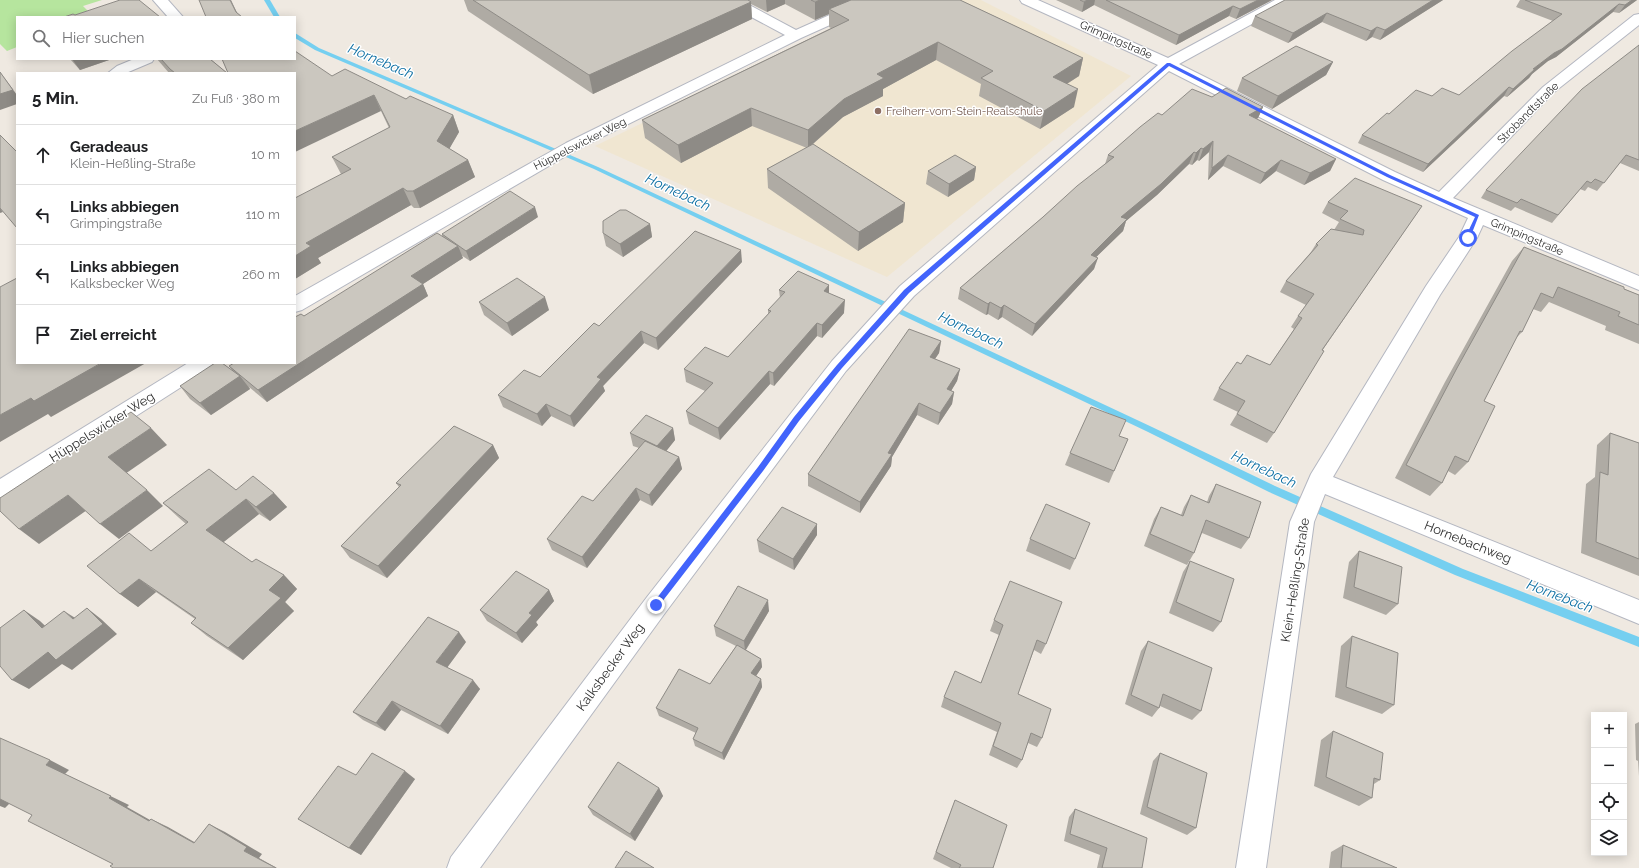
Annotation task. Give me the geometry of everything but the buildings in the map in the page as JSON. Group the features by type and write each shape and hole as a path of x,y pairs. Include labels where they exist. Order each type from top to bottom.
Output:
{"street":[{"path":"160,0 175,16"},
{"path":"730,0 796,35"},
{"name":"Hüppelswicker Weg","path":"296,304 572,146 796,35 874,0"},
{"name":"Grimpingstraße","path":"1027,0 1168,64 1389,176 1478,216 1639,284"},
{"name":"Kalksbecker Weg","path":"462,868 656,605 761,469 797,419 839,366 906,291 1168,64 1284,0"},
{"name":"Strobandtstraße","path":"1442,199 1548,90 1639,18"},
{"path":"121,72 145,60"},
{"name":"Klein-Heßling-Straße","path":"1251,868 1302,522 1318,482 1433,291 1468,238 1478,216"},
{"name":"Hüppelswicker Weg","path":"0,491 202,364"},
{"name":"Hornebachweg","path":"1318,482 1639,612"}],"shaded area":[{"name":"Freiherr-vom-Stein-Realschule","path":"895,0 981,0 1131,76 887,277 595,146"}],"green space":[{"path":"0,0 102,0 83,6 93,16 16,16 16,47 7,51 0,44"}],"waterway":[{"name":"Hornebach","path":"267,0 276,16"},
{"name":"Hornebach","path":"296,36 317,49 596,168 1149,429 1272,489 1459,572 1639,642"}],"place":[{"name":"Freiherr-vom-Stein-Realschule","path":"878,111"}],"route":[{"path":"656,605 839,366 906,291 1168,64 1389,176 1478,216 1468,238"}]}
